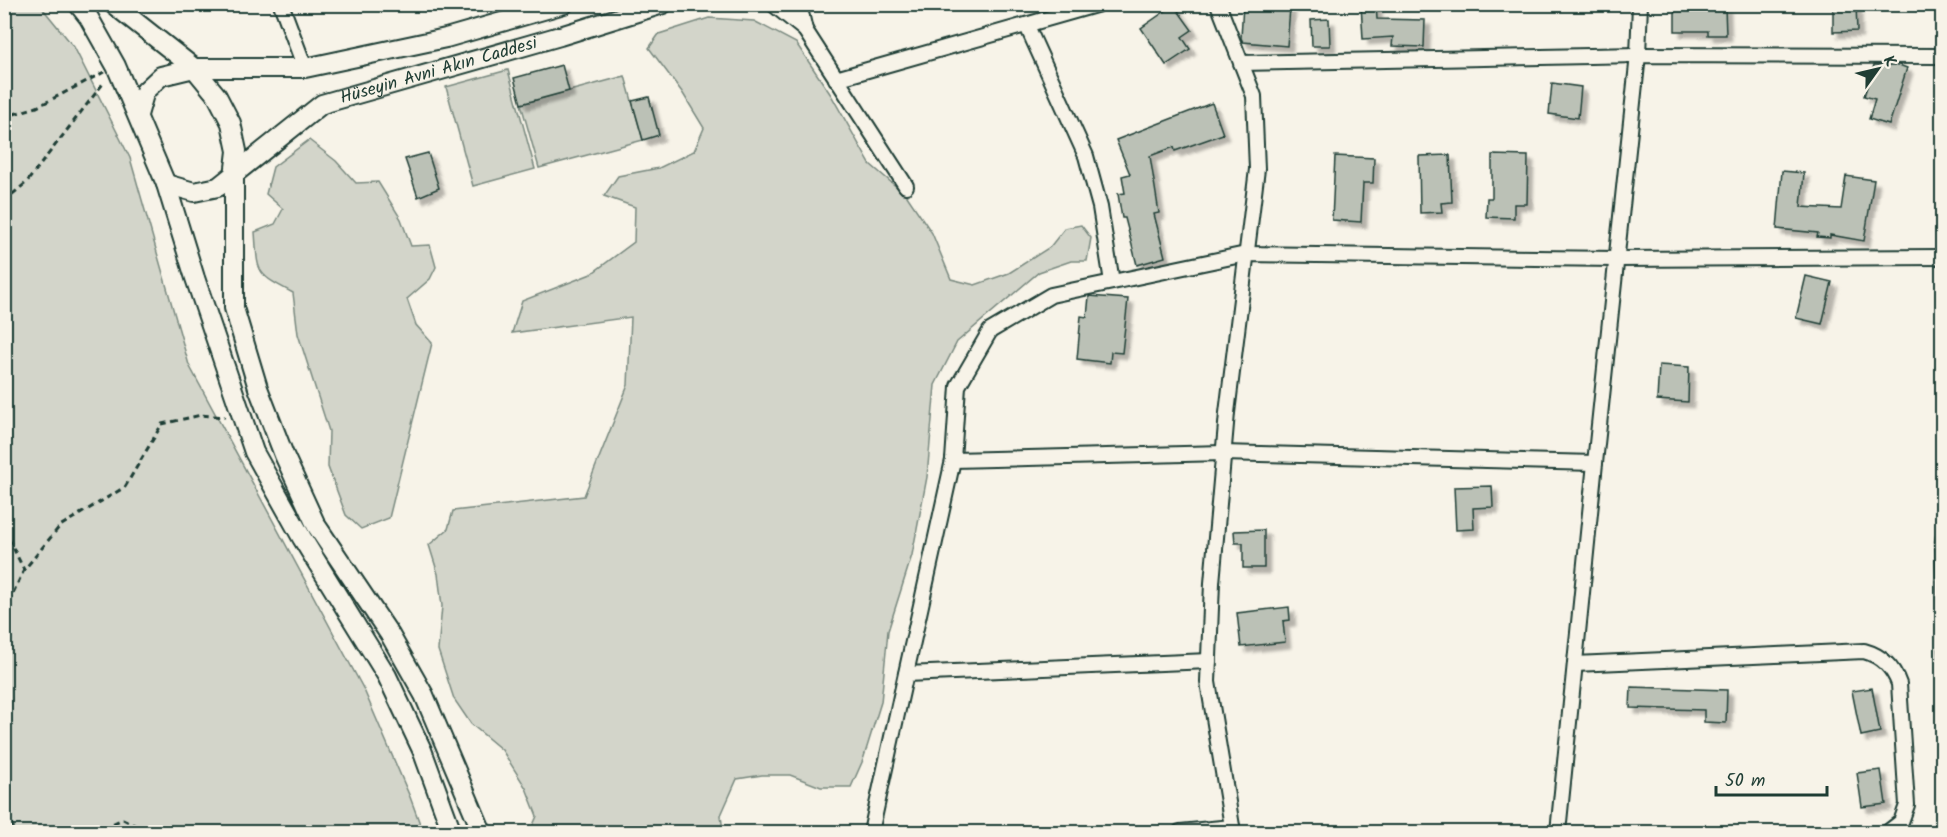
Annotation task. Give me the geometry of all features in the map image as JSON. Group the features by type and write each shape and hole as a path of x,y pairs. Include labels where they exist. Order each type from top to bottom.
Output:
{"main road":[{"path":"78,4 116,66 166,184 195,278 255,452 285,508 387,676 422,750 452,832"},
{"path":"114,4 194,68 217,96 231,123 237,152 234,176 234,308 258,388 284,455 316,525 390,635 424,695 482,832"},
{"name":"Hüseyin Avni Akın Caddesi","path":"194,68 305,68 446,38 564,4"},
{"name":"Hüseyin Avni Akın Caddesi","path":"234,176 322,104 663,4"},
{"path":"138,115 145,91 161,76 194,68"},
{"path":"166,184 194,192 218,187 234,176"}],"street":[{"path":"281,4 305,68"},
{"path":"772,4 805,30"},
{"path":"799,4 805,30 906,186"},
{"path":"836,79 1099,4"},
{"path":"1180,832 1232,830 1208,682 1212,583 1223,453 1257,169 1254,96 1218,4"},
{"path":"1558,832 1638,55 1640,4"},
{"path":"1026,26 1086,156 1100,207 1112,282"},
{"path":"1241,63 1638,55 1942,56"},
{"path":"871,832 953,460 958,386 990,331 1051,295 1246,254 1616,259 1942,257"},
{"path":"953,460 1223,453 1595,463"},
{"path":"1575,664 1864,651 1880,657 1892,669 1899,684 1907,805 1901,822 1888,832"},
{"path":"906,674 1209,661"}],"path":[{"path":"4,117 37,107 116,66"},
{"path":"4,201 26,183 116,66"},
{"path":"4,612 24,570 60,526 125,487 162,424 201,416 243,418"},
{"path":"4,529 24,570"},
{"path":"4,815 17,832"},
{"path":"94,832 123,819 148,832"}],"shaded area":[{"path":"39,4 74,47 130,158 189,365 364,690 423,832 5,832 4,5"},
{"path":"709,18 754,21 796,43 831,95 870,164 907,196 932,233 951,279 975,285 1009,273 1050,247 1065,228 1081,225 1091,238 1087,261 1071,261 1039,272 957,342 935,385 927,477 912,555 888,631 881,702 863,760 851,787 821,787 790,775 762,775 737,779 721,815 723,832 530,832 537,816 526,788 502,750 471,724 454,699 438,650 442,606 438,574 429,545 448,529 453,511 584,496 628,385 631,317 512,333 522,301 591,274 634,242 635,207 604,196 618,176 659,168 694,151 704,128 682,92 649,48 659,34"},
{"path":"508,70 535,169 473,186 446,87"},
{"path":"625,76 643,140 539,168 521,104"},
{"path":"309,140 336,161 356,183 378,182 401,219 411,246 430,245 436,267 430,279 407,299 416,325 432,343 389,518 361,529 346,515 328,467 329,431 298,334 293,293 271,281 261,271 258,264 255,232 275,224 283,209 266,194 273,167"}],"building":[{"path":"1243,4 1290,8 1287,46 1243,42 1241,38"},
{"path":"1361,4 1376,4 1377,19 1425,20 1424,47 1392,46 1393,37 1363,39"},
{"path":"1833,4 1856,4 1857,31 1833,32"},
{"path":"1174,5 1192,30 1182,37 1190,49 1166,65 1141,28"},
{"path":"1708,7 1725,7 1726,35 1708,35 1708,31 1675,31 1675,11 1708,11"},
{"path":"1329,19 1330,46 1312,46 1311,20"},
{"path":"562,65 569,91 521,104 514,78"},
{"path":"1874,65 1899,65 1907,68 1889,125 1869,119 1875,99 1864,96"},
{"path":"1552,83 1581,87 1578,118 1549,114"},
{"path":"649,97 659,135 643,140 632,101"},
{"path":"1212,103 1223,134 1175,151 1174,147 1150,156 1159,213 1154,214 1165,257 1137,265 1125,218 1122,218 1118,194 1125,193 1122,176 1130,174 1116,140"},
{"path":"428,153 439,188 418,197 405,159"},
{"path":"1450,155 1452,202 1441,203 1442,212 1420,213 1419,156"},
{"path":"1492,155 1528,156 1527,204 1514,204 1514,218 1486,217 1487,198 1492,198"},
{"path":"1335,156 1374,158 1373,183 1363,183 1361,222 1332,220"},
{"path":"1782,171 1804,173 1801,207 1841,209 1846,176 1874,180 1864,241 1830,235 1830,238 1817,237 1818,233 1777,229"},
{"path":"1806,276 1832,282 1822,324 1796,318"},
{"path":"1089,296 1128,299 1122,353 1111,352 1110,363 1077,359 1081,316 1087,317"},
{"path":"1659,365 1689,367 1688,402 1657,400"},
{"path":"1492,486 1493,507 1473,508 1474,529 1456,530 1454,487"},
{"path":"1264,530 1264,568 1243,568 1243,543 1235,543 1234,531"},
{"path":"1289,607 1290,620 1283,621 1285,642 1241,647 1237,613"},
{"path":"1631,687 1727,690 1726,723 1704,722 1704,710 1630,708"},
{"path":"1872,688 1880,732 1861,736 1852,691"},
{"path":"1881,770 1886,804 1862,807 1857,773"}],"waterway":[{"path":"1942,511 1936,541 1942,705"}]}
